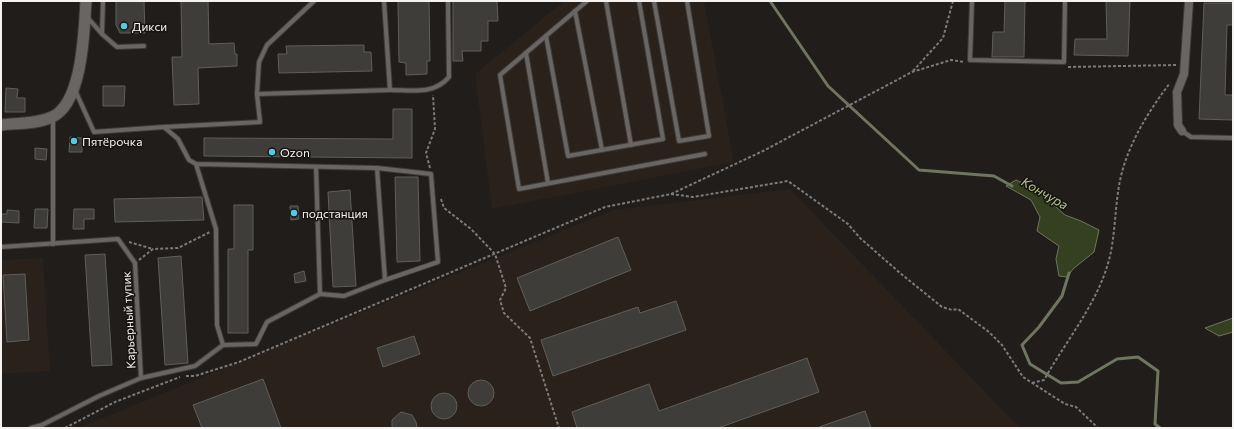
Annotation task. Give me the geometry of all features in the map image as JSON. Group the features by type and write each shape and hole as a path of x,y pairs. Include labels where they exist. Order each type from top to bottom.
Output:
{"main road":[{"path":"1,125 41,121 53,116 66,104 74,87 80,65 86,1"}],"street":[{"path":"1182,132 1178,125 1177,92 1184,74 1189,1"}],"lane":[{"path":"102,34 103,1"},
{"path":"74,87 94,132 260,122 258,94 259,62 268,45 314,1"},
{"path":"384,1 390,90"},
{"path":"258,94 433,90 442,85 448,77 448,1"},
{"path":"587,1 500,75 519,189 706,154"},
{"path":"606,1 630,145"},
{"path":"546,36 568,156 663,139 639,1"},
{"path":"654,1 679,141 709,136 687,1"},
{"path":"972,1 970,60 1064,62 1065,1"},
{"path":"575,11 602,150"},
{"path":"85,15 102,34 118,47 144,46"},
{"path":"526,53 548,183"},
{"path":"53,116 53,244"},
{"path":"31,428 42,425 99,396 140,378 195,366 223,345 256,344 267,322 320,294 344,296 438,262 432,203 431,174 377,168 196,164 189,160 178,139 164,127"},
{"path":"1182,132 1191,137 1233,138"},
{"path":"196,164 216,229 217,325 223,345"},
{"path":"316,167 320,294"},
{"path":"377,168 385,280"},
{"path":"1,247 118,239"},
{"name":"Карьерный тупик","path":"118,239 135,263 140,378"}],"path":[{"path":"65,428 115,402 183,376 195,376 239,362 605,207 671,194 763,151 912,72 943,38 953,1"},
{"path":"1032,383 1044,380 1069,342 1097,292 1110,256 1119,184 1133,140 1172,81"},
{"path":"431,174 426,153 435,129 433,90"},
{"path":"671,194 694,197 788,182 848,224 860,238 942,307 952,310 958,309 989,332 1002,345 1023,377 1065,404 1076,407 1098,428"},
{"path":"439,194 444,208 471,229 495,254 506,288 500,300 504,313 530,338 559,428"},
{"path":"118,239 153,250 178,248 216,229"},
{"path":"135,263 153,250"}],"shaded area":[{"path":"564,1 704,1 734,162 492,209 475,74"},
{"path":"1016,180 1036,189 1065,215 1099,230 1094,252 1073,269 1067,277 1059,276 1056,259 1059,246 1037,231 1040,217 1031,200 1006,186"},
{"path":"790,189 1020,428 78,428 613,210"},
{"path":"43,258 50,371 1,374 1,260"},
{"path":"1233,318 1233,332 1219,336 1205,328"}],"building":[{"path":"116,1 144,1 145,33 120,33 116,25"},
{"path":"181,1 208,1 209,44 234,43 235,54 237,54 237,66 198,68 199,104 174,105 172,57 182,57"},
{"path":"398,1 429,1 430,61 427,61 427,74 406,75 406,63 399,62"},
{"path":"453,1 497,1 498,21 488,21 488,41 481,41 481,51 462,51 463,61 453,61"},
{"path":"1005,1 1025,1 1024,57 992,57 993,32 1004,32"},
{"path":"1106,1 1130,1 1128,56 1074,55 1075,39 1107,39"},
{"path":"1204,3 1233,3 1233,25 1227,25 1225,95 1233,95 1233,120 1199,119"},
{"path":"364,45 364,52 371,52 372,71 279,73 278,54 287,54 286,46"},
{"path":"103,86 125,86 124,106 103,106"},
{"path":"6,88 18,89 17,98 25,98 25,112 5,112"},
{"path":"393,109 412,109 412,158 204,156 204,138 393,139"},
{"path":"70,137 82,138 82,152 69,152"},
{"path":"35,148 47,149 46,160 35,159"},
{"path":"395,177 418,177 420,261 397,262"},
{"path":"350,190 356,286 333,287 328,192"},
{"path":"202,197 204,220 115,222 114,199"},
{"path":"234,205 253,205 253,250 248,250 248,333 228,333 228,249 234,249"},
{"name":"подстанция","path":"290,206 298,206 299,219 291,220"},
{"path":"35,209 48,209 47,228 34,228"},
{"path":"74,209 94,209 94,219 84,219 84,229 73,229"},
{"path":"7,210 19,211 19,223 1,222 1,214 7,214"},
{"path":"618,237 631,270 530,311 517,278"},
{"path":"105,254 112,365 92,366 85,255"},
{"path":"181,256 188,363 165,365 158,258"},
{"path":"304,271 306,281 295,283 294,274"},
{"path":"25,274 29,340 7,342 3,275"},
{"path":"676,301 686,330 553,376 541,340 638,307 640,313"},
{"path":"414,336 420,354 383,367 377,348"},
{"path":"807,358 819,392 718,428 577,428 572,412 649,384 659,411"},
{"path":"263,379 281,428 202,428 193,405"},
{"path":"481,380 490,384 494,393 490,402 481,406 472,402 468,393 472,384"},
{"path":"444,393 453,397 457,406 453,415 444,419 435,415 431,406 435,397"},
{"path":"865,411 871,428 819,427"},
{"path":"401,412 412,415 416,422 417,428 392,428 392,420"}],"waterway":[{"name":"Кончура","path":"770,1 828,86 919,170 994,176 1012,186"},
{"name":"Кончура","path":"1069,273 1062,296 1039,327 1022,345 1030,364 1061,383 1078,382 1117,359 1138,357 1158,371 1155,424 1160,428"}],"place":[{"name":"Дикси","path":"124,26"},
{"name":"Пятёрочка","path":"74,141"},
{"name":"Ozon","path":"272,152"},
{"name":"подстанция","path":"294,213"}]}
